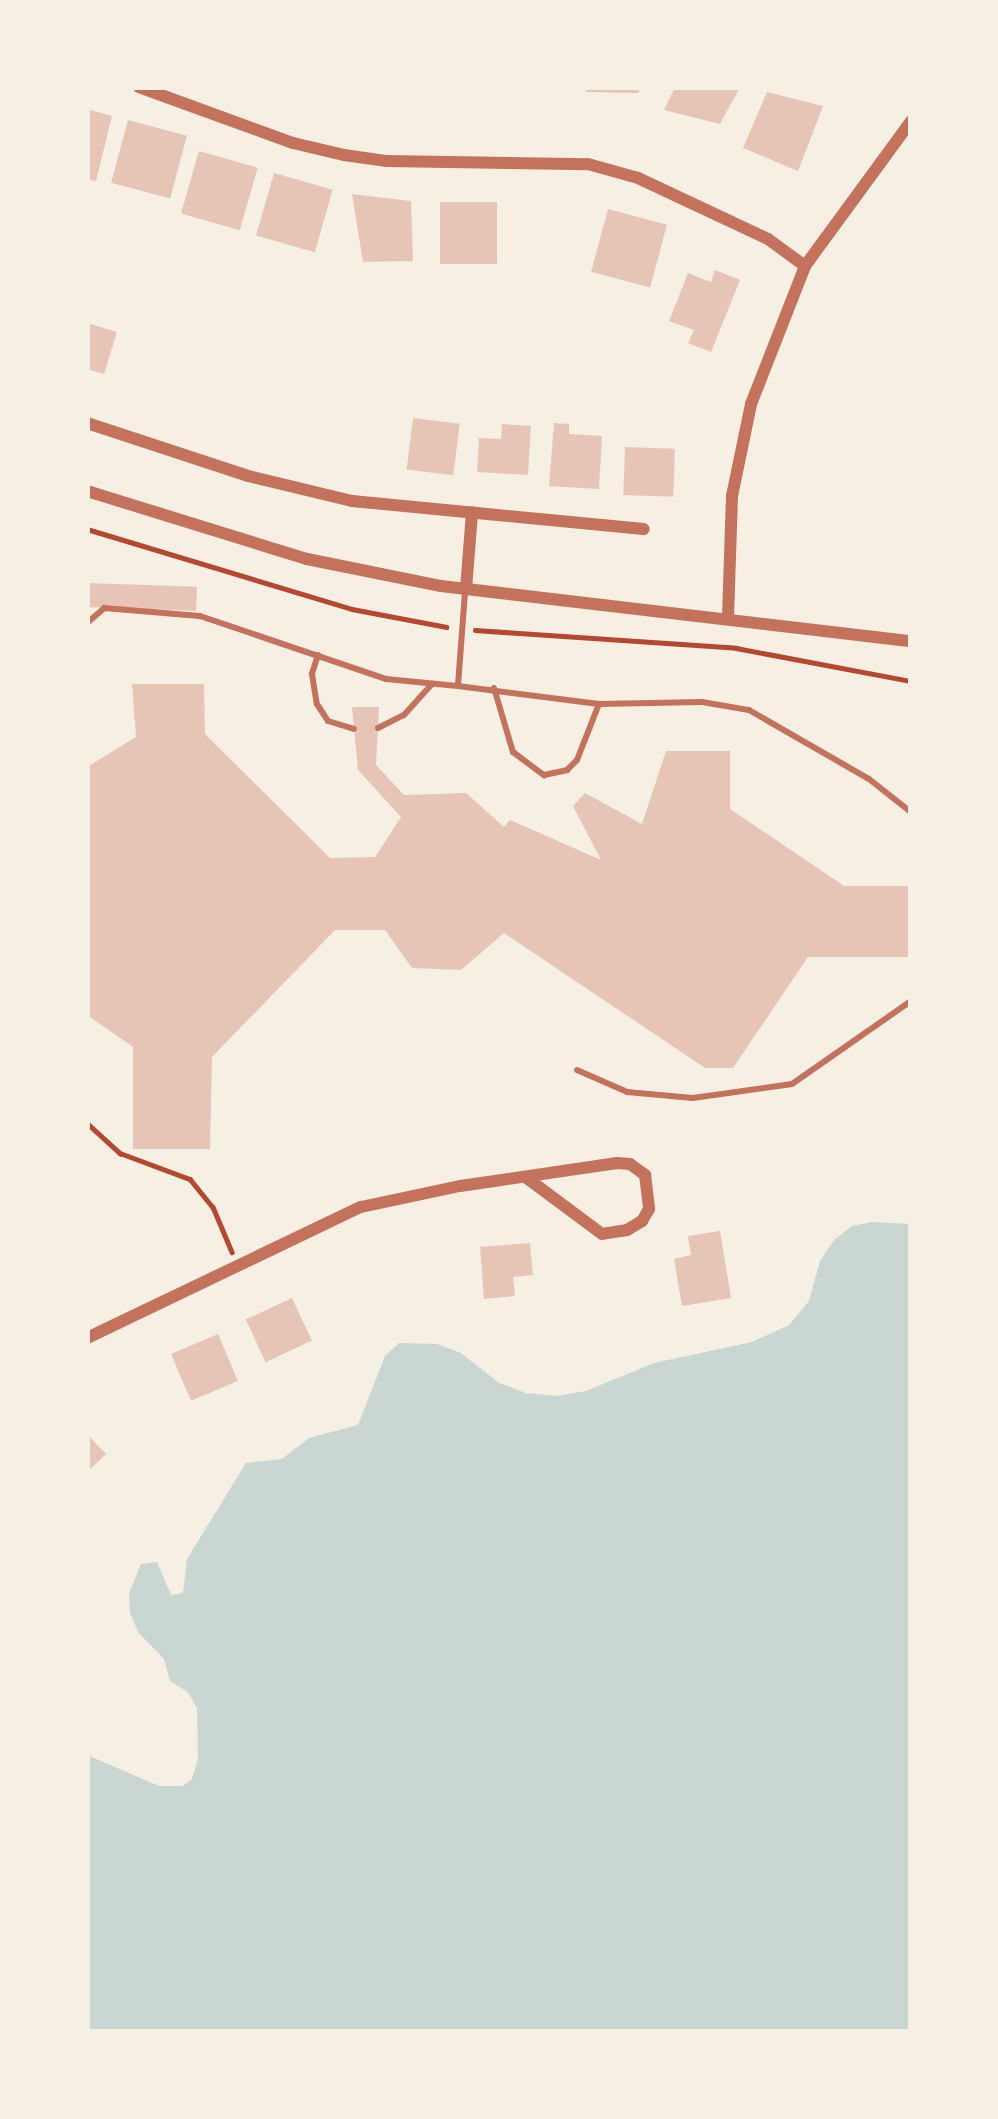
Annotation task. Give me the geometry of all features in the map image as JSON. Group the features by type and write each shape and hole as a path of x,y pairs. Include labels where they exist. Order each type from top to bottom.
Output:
{"street":[{"path":"139,87 293,143 344,155 588,164 638,178 734,221 805,266"},
{"path":"728,617 732,496 751,404 805,266 911,121"},
{"path":"87,423 248,476 352,501 644,529"},
{"path":"87,491 307,560 466,589 911,641"},
{"path":"466,589 472,512"},
{"path":"87,1338 361,1207 526,1178 630,1164 645,1175 649,1209 627,1230 602,1234 526,1178"}],"lane":[{"path":"458,686 466,589"},
{"path":"87,623 104,608 200,616 386,679 494,688 599,704 702,702 748,710 869,778 911,812"},
{"path":"318,655 312,674 317,704 328,721 354,728"},
{"path":"378,728 404,715 431,684"},
{"path":"494,688 512,752 544,775 568,770 577,760 599,704"},
{"path":"577,1070 626,1092 692,1098 792,1084 911,1000"}],"path":[{"path":"87,530 352,609 462,629 736,648 911,681"},
{"path":"87,1123 120,1153 190,1179 213,1207 236,1263"}],"shaded area":[{"path":"911,1224 911,2032 87,2032 87,1755 159,1786 183,1786 192,1779 198,1759 197,1708 188,1692 170,1681 164,1659 138,1632 130,1613 129,1593 141,1564 157,1562 171,1595 183,1593 187,1559 246,1463 282,1459 309,1438 358,1425 385,1356 399,1343 437,1344 461,1353 499,1383 526,1393 557,1396 586,1391 654,1363 752,1342 789,1325 809,1301 820,1261 834,1240 852,1226"}],"building":[{"path":"586,87 639,87 639,93 586,92"},
{"path":"675,87 740,87 720,124 664,110"},
{"path":"767,92 823,106 798,171 743,148"},
{"path":"87,109 112,116 96,181 87,179"},
{"path":"128,120 187,136 170,199 111,183"},
{"path":"199,151 258,168 240,230 181,213"},
{"path":"274,173 333,190 315,252 256,235"},
{"path":"352,194 411,201 413,261 363,262"},
{"path":"440,202 497,202 497,264 440,264"},
{"path":"608,209 667,225 650,288 591,272"},
{"path":"715,270 740,280 711,352 688,343 694,330 669,321 688,273 711,282"},
{"path":"87,323 117,332 104,374 87,369"},
{"path":"413,418 460,424 453,475 407,470"},
{"path":"554,423 569,424 569,434 602,436 599,489 549,486"},
{"path":"502,424 531,426 528,475 477,472 479,438 501,439"},
{"path":"625,447 675,449 673,497 623,495"},
{"path":"87,583 197,587 196,611 87,607"},
{"path":"132,684 204,684 205,734 330,858 375,857 401,817 358,770 352,707 379,707 376,765 404,795 466,793 504,827 510,820 601,860 573,806 585,793 642,824 666,751 730,751 730,809 844,886 911,886 911,957 808,957 733,1068 705,1068 504,933 461,970 412,968 385,930 335,930 212,1057 210,1149 133,1149 133,1047 87,1015 87,767 136,737"},
{"path":"720,1231 731,1298 682,1306 674,1259 691,1255 688,1236"},
{"path":"530,1243 533,1275 513,1277 515,1296 484,1299 480,1247"},
{"path":"292,1298 312,1341 266,1362 246,1320"},
{"path":"218,1334 238,1381 191,1401 171,1354"},
{"path":"87,1434 106,1454 87,1472"}]}
